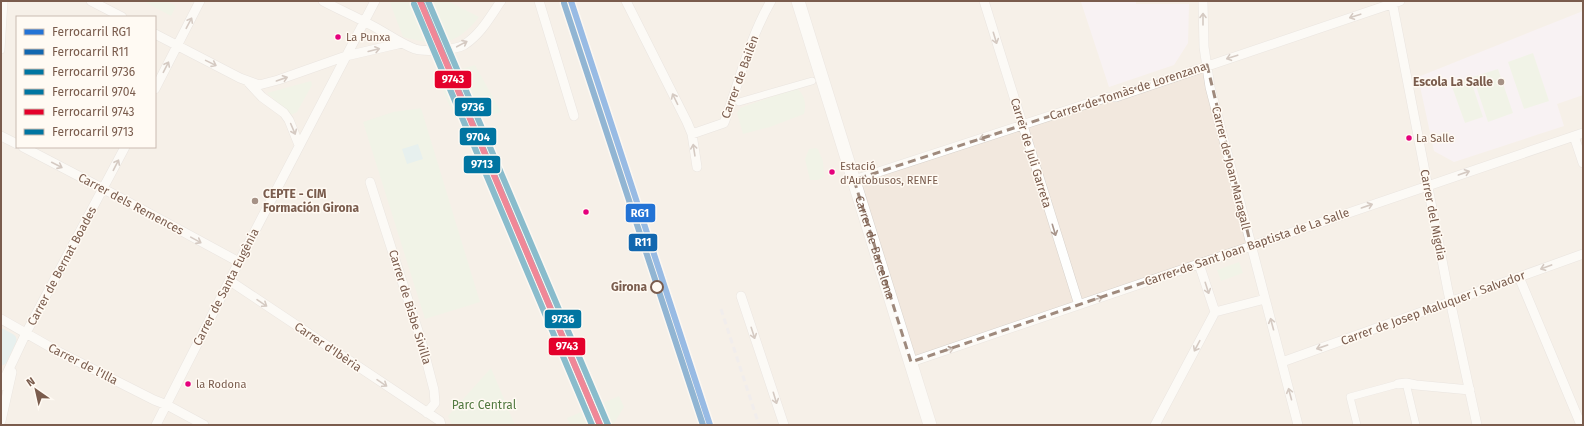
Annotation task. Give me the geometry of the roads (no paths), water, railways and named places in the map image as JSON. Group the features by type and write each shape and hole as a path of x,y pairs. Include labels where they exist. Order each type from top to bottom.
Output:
{"main road":[{"name":"Carrer de Barcelona","path":"798,1 930,425"}],"street":[{"path":"1,50 4,1"},
{"path":"91,1 120,16"},
{"path":"156,87 200,1"},
{"path":"323,1 402,43 416,49 424,50 451,49 463,46 482,30 501,1"},
{"name":"Carrer de Santa Eugènia","path":"156,425 299,145 375,1"},
{"path":"539,1 574,116"},
{"path":"626,1 687,122 692,134 697,167"},
{"name":"Carrer de Bailèn","path":"692,134 724,124 737,82 761,21 771,1"},
{"name":"Carrer de Juli Garreta","path":"984,1 1078,305"},
{"name":"Carrer de Joan Maragall","path":"1203,1 1204,48 1210,87 1298,425"},
{"name":"Carrer de Tomàs de Lorenzana","path":"854,180 1108,97 1116,97 1395,2"},
{"name":"Carrer del Migdia","path":"1395,2 1428,186 1477,425"},
{"path":"156,34 245,80 259,85 346,56 402,43"},
{"path":"245,80 262,97 284,113 289,120 299,145"},
{"path":"739,102 812,81"},
{"path":"1578,134 1583,163"},
{"name":"Carrer de Sant Joan Baptista de La Salle","path":"911,362 1578,134"},
{"path":"1,136 14,143"},
{"name":"Carrer dels Remences","path":"25,148 239,262"},
{"name":"Carrer de Bernat Boades","path":"1,386 26,333 124,148"},
{"name":"Carrer de Bisbe Sivilla","path":"370,182 422,340 434,390 435,403 428,413"},
{"name":"Carrer de Josep Maluquer i Salvador","path":"1282,362 1583,254"},
{"path":"1155,425 1215,312 1199,264"},
{"path":"1519,277 1581,425"},
{"name":"Carrer d'Ibèria","path":"230,281 428,413"},
{"path":"741,296 784,425"},
{"path":"1215,312 1265,299"},
{"name":"Carrer de l'Illa","path":"1,319 79,362 154,400 167,405 204,425"},
{"path":"1,421 15,357"},
{"path":"1402,383 1416,425"},
{"path":"1357,425 1350,397 1402,383 1470,390"},
{"path":"428,413 440,421 441,425"}],"water":[{"path":"418,144 423,159 407,164 402,149"}],"waterway":[{"path":"1,335 10,340 1,359"}],"railway":[{"path":"721,309 759,425"}],"rail line":[{"name":"9743","path":"420,1 600,425"},
{"name":"9736","path":"428,1 608,425"},
{"name":"RG1","path":"571,1 710,425"},
{"name":"R11","path":"564,3 703,425"},
{"name":"9713","path":"414,4 592,425"},
{"name":"9704","path":"422,4 600,425"}],"place":[{"name":"La Punxa","path":"338,37"},
{"name":"Escola La Salle","path":"1501,82"},
{"name":"La Salle","path":"1409,138"},
{"name":"Estació d'Autobusos, RENFE","path":"832,172"},
{"name":"CEPTE - CIM Formación Girona","path":"255,201"},
{"name":"Girona","path":"657,287"},
{"name":"la Rodona","path":"188,384"}],"park label":[{"name":"Parc Central","path":"484,405"}]}
